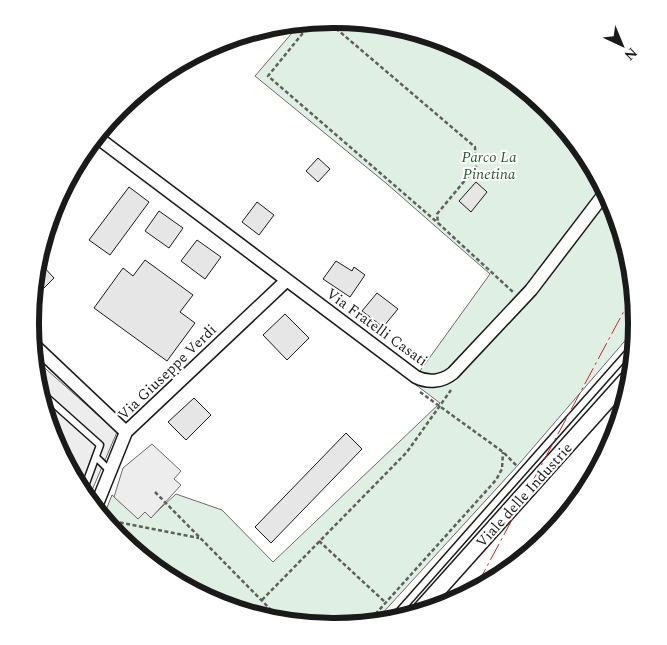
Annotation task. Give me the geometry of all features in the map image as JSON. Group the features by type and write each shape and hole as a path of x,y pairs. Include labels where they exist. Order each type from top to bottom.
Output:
{"street":[{"name":"Via Fratelli Casati","path":"101,140 416,377 428,381 448,376 522,299 601,199"},
{"name":"Via Giuseppe Verdi","path":"98,501 126,432 286,281"},
{"path":"40,350 126,432"},
{"name":"Viale delle Industrie","path":"426,603 622,385"}],"lane":[{"path":"401,609 598,390 627,355"},
{"path":"598,390 610,399"},
{"path":"49,399 100,444 86,482"},
{"path":"96,458 110,471"}],"path":[{"path":"335,28 475,147 476,166 437,214 438,223"},
{"path":"307,29 268,76 438,223 522,299"},
{"path":"262,600 407,452 455,384"},
{"path":"418,391 503,452 524,472"},
{"path":"376,614 496,480 502,469 503,452"},
{"path":"155,492 272,611"},
{"path":"117,522 201,539"},
{"path":"319,541 386,603"}],"green space":[{"name":"Parco La Pinetina","path":"314,28 353,28 391,33 428,43 464,58 513,88 542,114 568,143 598,192 613,228 623,265 628,303 628,337 519,464 382,613 353,617 314,617 276,612 239,602 186,578 154,557 125,531 106,510 112,495 136,516 139,517 145,512 151,517 176,494 222,510 273,562 440,403 412,382 490,274 387,184 255,76 294,30"}],"shaded area":[{"path":"42,365 117,432 92,491 78,470 61,435 49,399"},
{"path":"152,444 181,471 174,479 181,485 151,518 145,512 138,519 114,497 123,468"}],"building":[{"path":"318,158 330,169 318,182 306,171"},
{"path":"476,182 487,192 471,212 459,201"},
{"path":"129,187 149,202 110,255 89,240"},
{"path":"257,202 274,215 259,235 242,222"},
{"path":"159,211 183,228 169,248 145,231"},
{"path":"197,240 221,257 205,279 181,261"},
{"path":"145,260 193,295 180,312 195,323 167,361 94,308 123,268 133,276"},
{"path":"336,261 352,271 354,267 365,275 350,297 323,279"},
{"path":"44,267 54,278 40,292"},
{"path":"377,293 398,309 383,327 362,311"},
{"path":"285,314 309,338 287,360 263,335"},
{"path":"194,398 211,415 186,440 168,422"},
{"path":"346,433 362,449 271,543 255,527"}],"power":[{"path":"481,578 628,303"}]}
